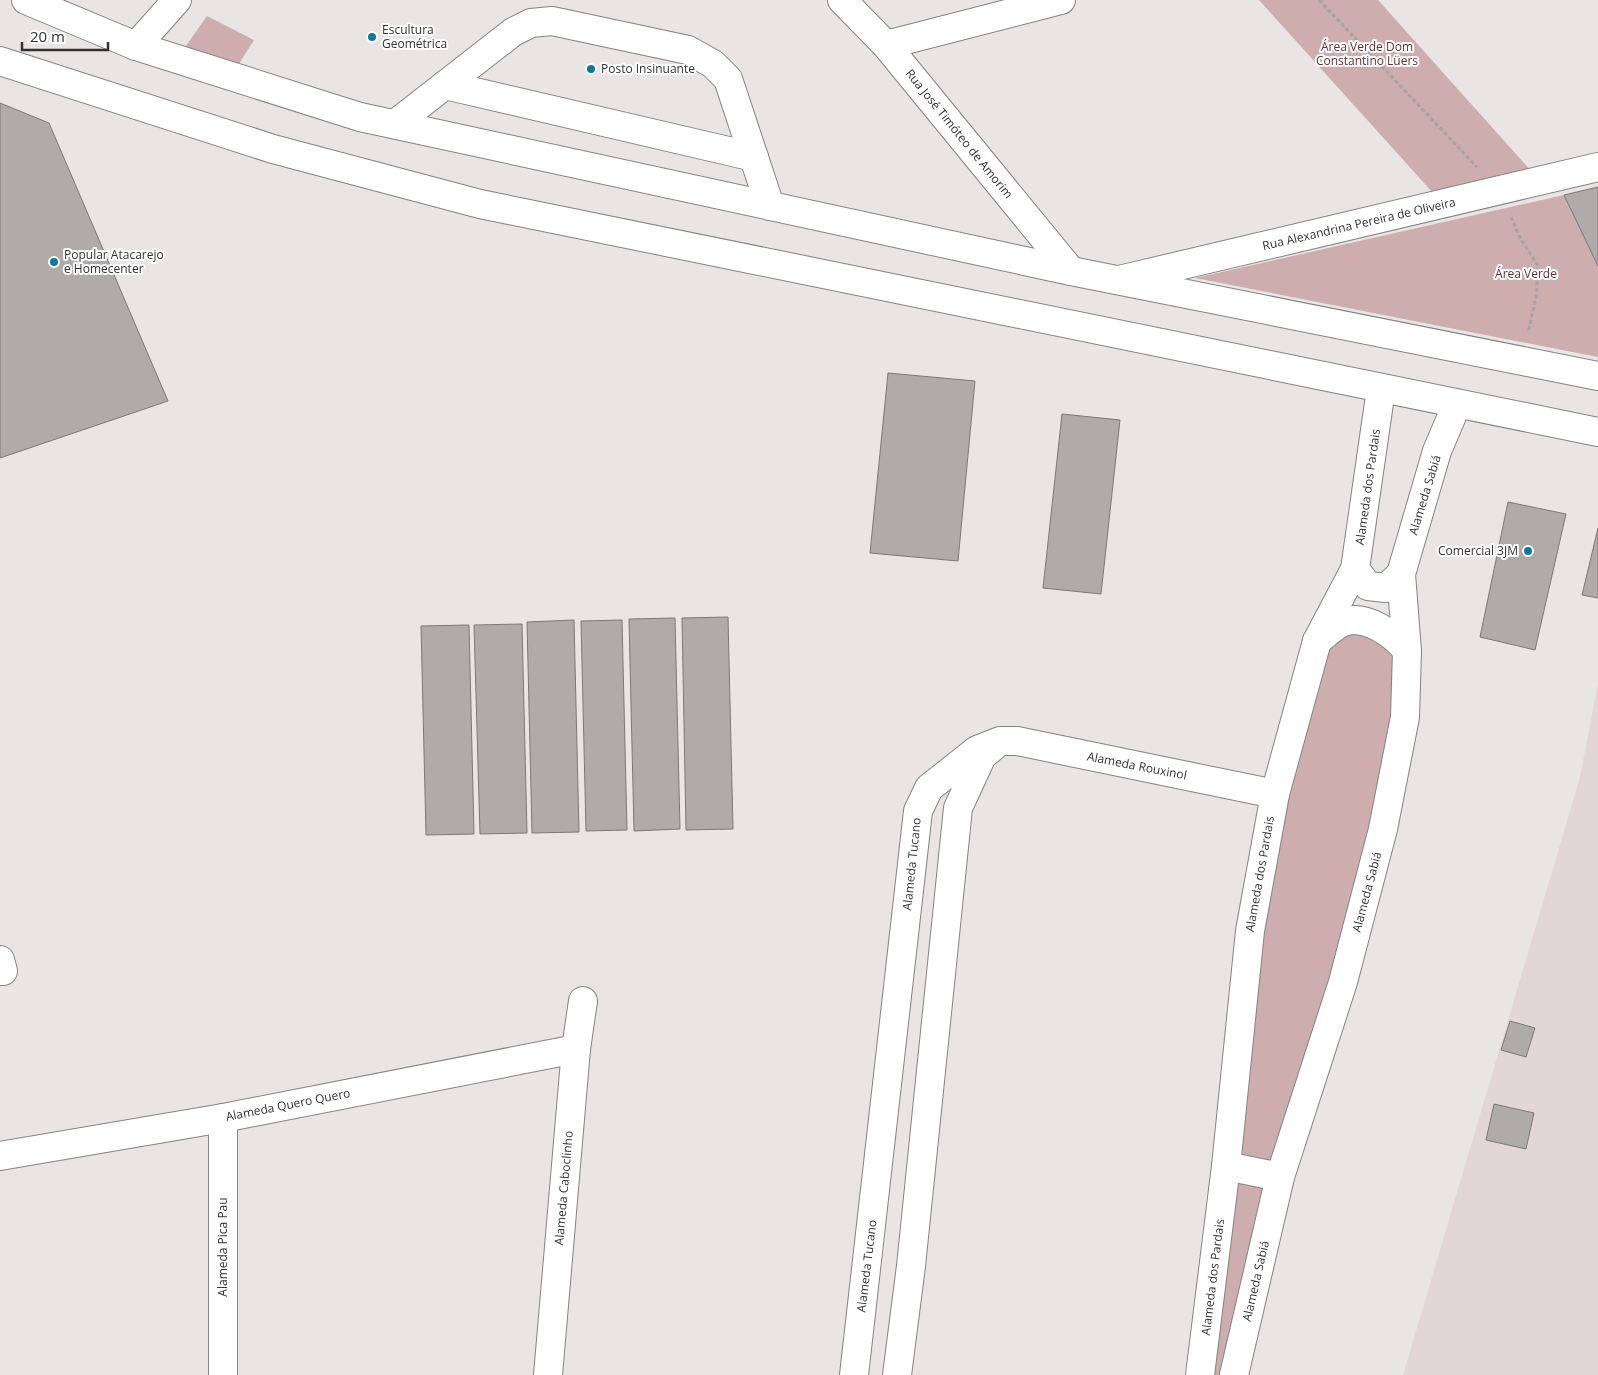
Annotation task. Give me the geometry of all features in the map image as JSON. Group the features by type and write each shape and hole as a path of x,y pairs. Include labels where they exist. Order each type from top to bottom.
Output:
{"main road":[{"path":"26,0 136,46 360,116 1071,271 1598,376"},
{"path":"136,46 177,0"},
{"name":"Rua José Timóteo de Amorim","path":"842,0 886,45 1071,271"},
{"path":"886,45 1061,0"},
{"path":"395,124 513,32 531,23 552,21 688,50 713,64 728,80 770,206"},
{"path":"0,61 273,149 480,204 1598,432"},
{"path":"445,85 754,157"},
{"name":"Rua Alexandrina Pereira de Oliveira","path":"1119,280 1598,167"},
{"name":"Alameda dos Pardais","path":"1200,1375 1226,1166 1250,931 1274,794 1317,641 1355,568 1381,389"},
{"name":"Alameda Sabiá","path":"1234,1375 1280,1177 1343,982 1383,829 1405,717 1407,651 1401,574 1437,451 1457,404"},
{"path":"1355,568 1368,586 1386,588 1401,574"},
{"path":"1317,641 1343,622 1358,622 1373,624 1399,641 1407,651"},
{"path":"897,1375 911,1266 958,808 982,756 1000,741"},
{"name":"Alameda Rouxinol","path":"1000,741 1017,741 1274,794"},
{"name":"Alameda Tucano","path":"854,1375 918,811 929,788 977,750 1000,741"},
{"name":"Alameda Caboclinho","path":"548,1375 576,1049 583,1001"},
{"name":"Alameda Quero Quero","path":"0,1156 223,1118 576,1049"},
{"name":"Alameda Pica Pau","path":"223,1118 223,1375"},
{"path":"1226,1166 1280,1177"},
{"path":"868,1258 911,1266"}],"path":[{"path":"1319,0 1499,190 1520,238 1538,264 1537,293 1527,337"}],"shaded area":[{"path":"1598,683 1598,1375 1403,1375 1580,777"}],"green space":[{"name":"Área Verde Dom Constantino Lüers","path":"1259,0 1378,0 1532,172 1434,194"},
{"path":"207,16 254,40 235,70 183,50"},
{"name":"Área Verde","path":"1564,195 1598,266 1598,357 1195,278"},
{"path":"1343,622 1399,641 1405,717 1234,1375 1200,1375 1250,931 1317,641"}],"building":[{"name":"Popular Atacarejo e Homecenter","path":"0,103 49,123 168,401 0,458"},
{"path":"1598,187 1598,266 1564,195"},
{"path":"888,373 975,381 958,561 870,553"},
{"path":"1062,414 1120,420 1101,594 1043,588"},
{"name":"Comercial 3JM","path":"1508,502 1566,514 1535,650 1480,637"},
{"path":"1598,528 1598,598 1582,595"},
{"path":"728,617 733,829 686,830 682,618"},
{"path":"675,618 680,829 634,831 629,619"},
{"path":"574,620 579,832 532,833 527,622"},
{"path":"622,620 627,830 586,831 581,621"},
{"path":"522,624 527,833 480,834 474,625"},
{"path":"469,625 474,834 426,835 421,626"},
{"path":"1510,1021 1535,1028 1526,1057 1501,1050"},
{"path":"1494,1104 1534,1113 1526,1149 1486,1140"}],"place":[{"name":"Escultura Geométrica","path":"372,37"},
{"name":"Posto Insinuante","path":"591,69"},
{"name":"Popular Atacarejo e Homecenter","path":"54,262"},
{"name":"Comercial 3JM","path":"1528,551"}]}
